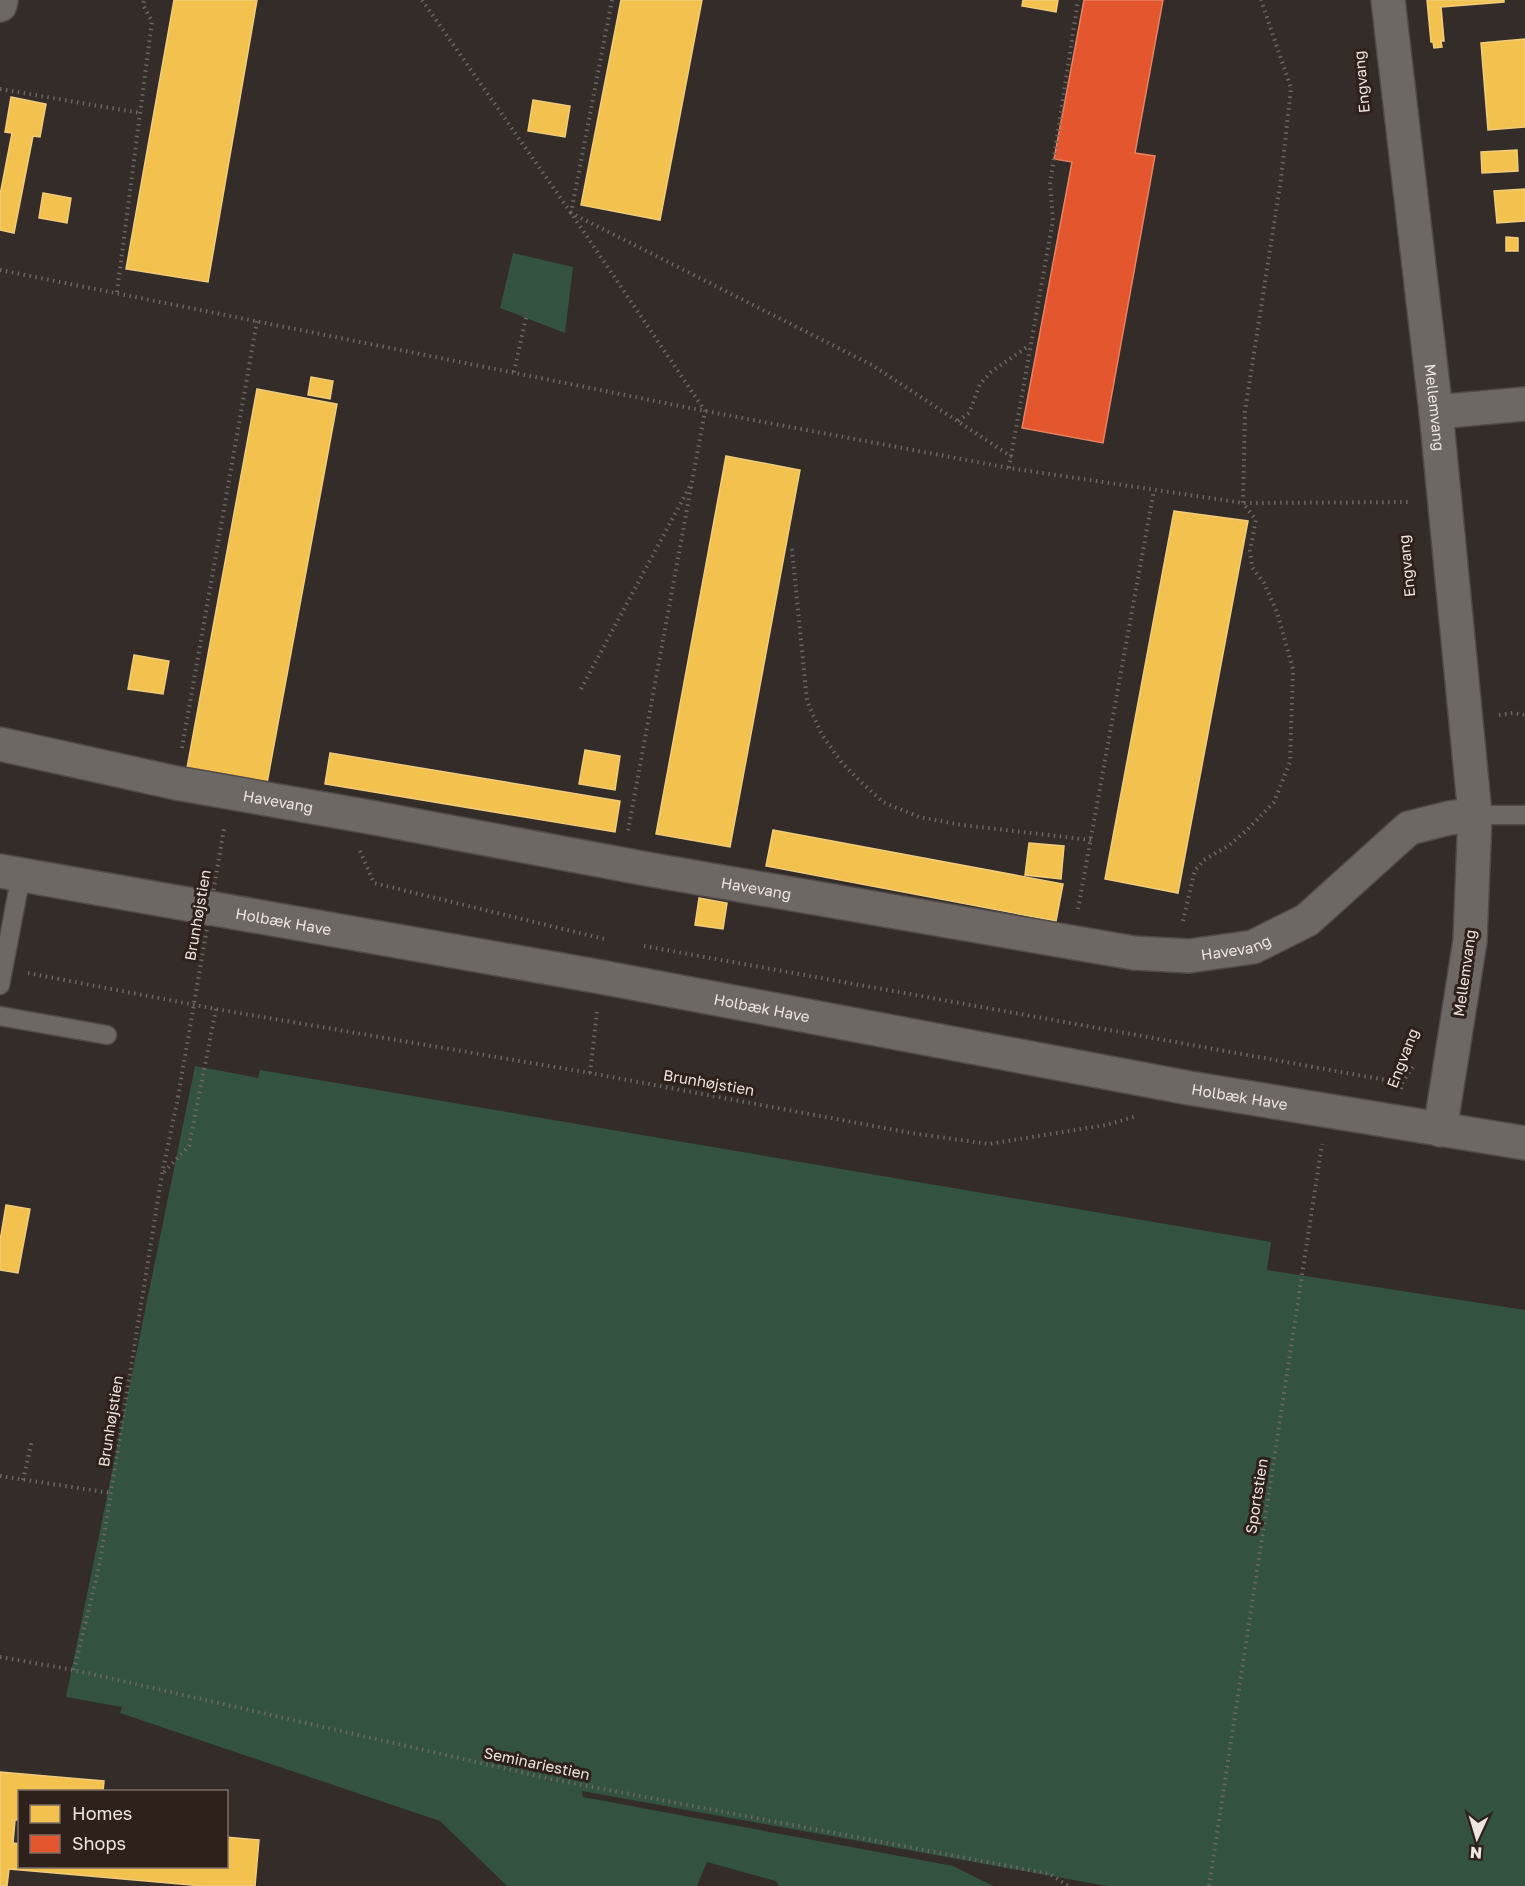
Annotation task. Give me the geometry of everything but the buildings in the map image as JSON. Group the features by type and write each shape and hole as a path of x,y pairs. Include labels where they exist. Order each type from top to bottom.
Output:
{"street":[{"path":"0,5 1,0"},
{"name":"Mellemvang","path":"1389,0 1436,412 1475,815 1470,940 1440,1130"},
{"path":"1436,412 1525,404"},
{"name":"Havevang","path":"0,744 176,783 622,864 1072,943 1134,953 1189,956 1253,947 1307,920 1409,828 1475,815"},
{"name":"Holbæk Have","path":"10,873 619,981 1189,1088 1525,1143"}],"lane":[{"path":"1475,815 1525,814"},
{"path":"2,977 10,873"},
{"path":"0,1016 107,1035"}],"path":[{"path":"117,292 152,21 143,5 144,0"},
{"path":"422,0 571,213 705,411 622,864"},
{"path":"571,213 612,0"},
{"path":"1009,468 1053,220 1050,183 1078,0"},
{"path":"1189,956 1182,919 1195,870 1204,860 1228,846 1246,831 1274,802 1290,762 1293,669 1277,612 1264,583 1252,567 1250,551 1256,520 1243,503 1245,411 1281,179 1292,88 1261,0"},
{"path":"0,89 140,113"},
{"path":"571,213 872,365 1012,457"},
{"path":"0,270 705,411 1009,468 1243,503 1411,502 1410,491"},
{"path":"514,372 527,313"},
{"path":"176,783 257,321"},
{"path":"958,421 969,414 980,384 991,372 1031,345"},
{"path":"581,689 692,481"},
{"path":"1072,943 1154,490"},
{"path":"792,549 807,701 822,735 842,763 861,782 883,802 919,817 962,825 1091,840"},
{"name":"Brunhøjstien","path":"74,1670 99,1567 162,1174 178,1097 224,829"},
{"path":"640,945 1402,1083"},
{"name":"Brunhøjstien","path":"2,977 216,1009 524,1061 911,1133 989,1144 1106,1125 1139,1115"},
{"path":"162,1174 189,1146 216,1009"},
{"name":"Engvang","path":"1394,1122 1402,1083 1414,1066"},
{"name":"Sportstien","path":"1209,1886 1327,1110"},
{"path":"23,1480 32,1440"},
{"path":"0,1476 111,1493"},
{"name":"Seminariestien","path":"0,1657 74,1670 550,1779 1050,1874 1068,1886"}],"green space":[{"path":"513,253 573,267 565,333 500,308"},
{"path":"195,1066 258,1078 260,1070 1271,1242 1267,1270 1525,1310 1525,1886 1107,1886 582,1791 583,1797 953,1866 993,1886 779,1886 776,1881 707,1862 697,1886 507,1886 440,1821 120,1713 122,1707 66,1697"}]}
